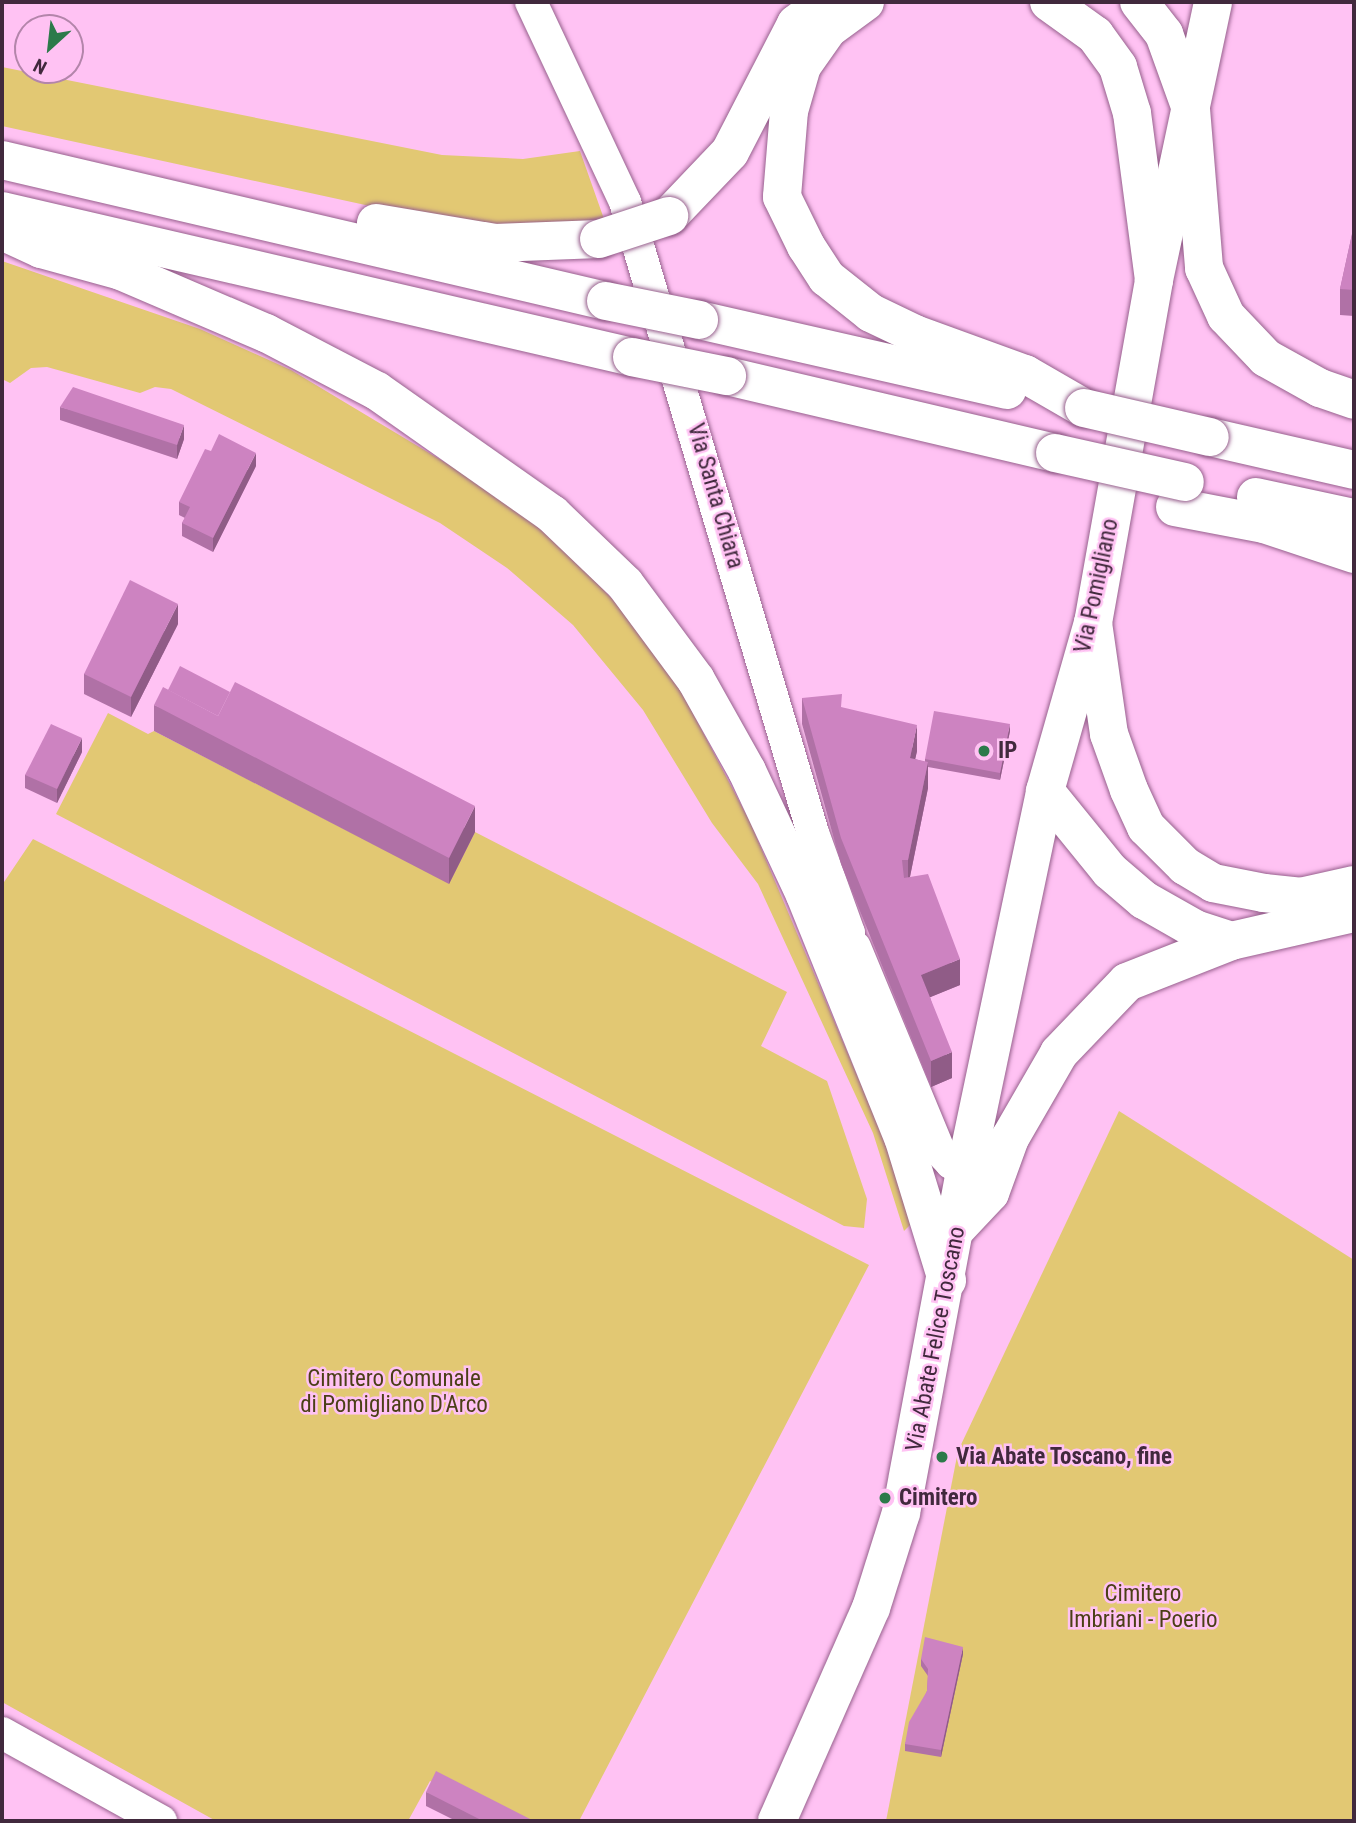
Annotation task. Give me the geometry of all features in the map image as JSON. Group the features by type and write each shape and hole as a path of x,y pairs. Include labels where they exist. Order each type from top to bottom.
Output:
{"main road":[{"path":"91,184 204,186 495,243 600,239 669,216 730,152 796,24 825,2"},
{"path":"865,2 828,29 802,66 789,111 782,197 806,246 827,278 871,313 915,334 1025,374 1084,408"},
{"path":"1049,2 1095,35 1118,67 1132,113 1154,280"},
{"path":"1139,2 1164,34 1191,109 1204,268 1226,316 1266,358 1320,388 1354,400"},
{"name":"Via Pomigliano","path":"966,1167 1045,792 1093,622 1154,280 1213,2"},
{"path":"2,160 91,184 1354,470"},
{"path":"2,211 632,357 798,392 907,441 1051,465 1180,494 1354,518"},
{"path":"2,231 41,249 121,271 279,340 377,391 552,514 625,584 696,680 758,796 849,1004 903,1137 947,1280"},
{"path":"1180,494 1354,554"},
{"path":"1093,622 1109,734 1129,790 1146,827 1185,866 1213,883 1300,897 1354,885"},
{"path":"1045,792 1110,871 1144,900 1195,929 1231,942"},
{"path":"957,1228 990,1193 1010,1138 1059,1053 1127,982 1231,942 1354,913"},
{"name":"Via Abate Felice Toscano","path":"776,1818 848,1665 886,1561 920,1428 966,1167"}],"street":[{"name":"Via Santa Chiara","path":"531,2 625,202 813,833 849,933 849,1004"},
{"path":"849,933 934,1140 951,1163 966,1167"},
{"path":"2,1733 161,1821"}],"green space":[{"path":"2,67 14,69 14,84 84,83 442,155 523,159 580,151 604,219 552,225 448,223 2,126"},
{"path":"2,261 200,329 291,370 491,490 559,544 620,607 677,683 750,822 887,1146 911,1224 904,1231 873,1133 758,884 712,823 643,710 573,625 507,568 440,523 171,389 155,387 140,393 47,367 31,368 10,383 2,379"},
{"path":"108,713 148,734 154,731 449,883 475,832 787,992 761,1046 827,1081 867,1199 864,1228 844,1226 56,814"},
{"name":"Cimitero Comunale di Pomigliano D'Arco","path":"33,839 869,1265 579,1821 508,1821 430,1781 408,1821 216,1821 2,1702 2,885"},
{"name":"Cimitero Imbriani - Poerio","path":"1119,1111 1354,1260 1354,1821 886,1821 958,1451"}],"building":[{"path":"1354,225 1354,290 1340,289"},
{"path":"73,387 184,425 177,445 60,407"},
{"path":"219,434 256,453 213,538 182,523 190,507 179,502 205,449 211,451"},
{"path":"130,580 178,604 131,697 84,674"},
{"path":"180,666 230,692 218,716 168,690"},
{"path":"235,682 475,806 449,858 154,705 163,687 218,716"},
{"path":"842,694 841,707 917,725 910,758 928,762 908,860 902,860 904,878 928,874 960,959 921,975 952,1052 931,1061 841,838 802,698"},
{"path":"934,711 1010,724 1000,773 925,759"},
{"path":"51,724 82,738 57,789 25,775"},
{"path":"925,1637 963,1647 941,1750 905,1744 909,1722 927,1691 928,1669 921,1659"},
{"path":"436,1771 534,1821 483,1821 426,1792"}],"place":[{"name":"IP","path":"984,751"},
{"name":"Via Abate Toscano, fine","path":"942,1457"},
{"name":"Cimitero","path":"885,1498"}]}
